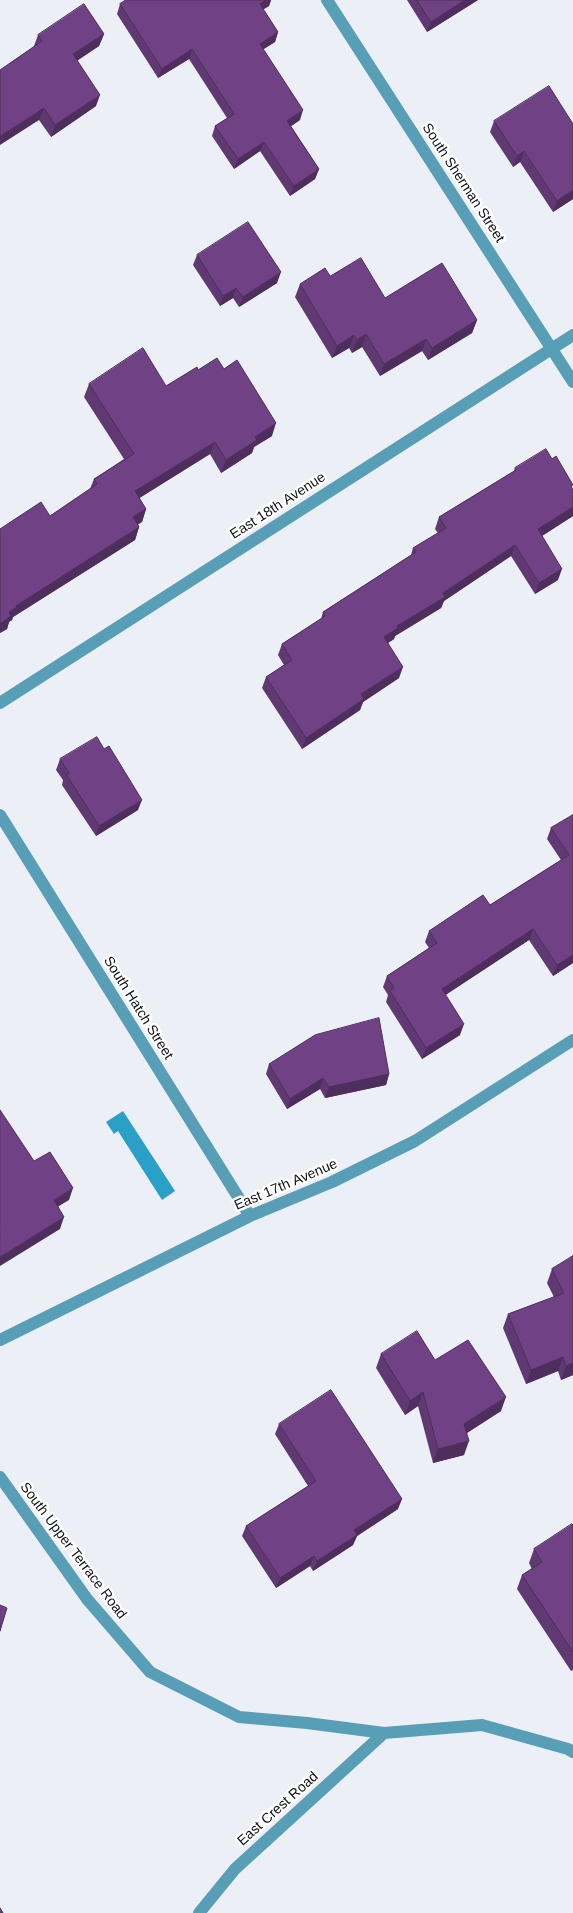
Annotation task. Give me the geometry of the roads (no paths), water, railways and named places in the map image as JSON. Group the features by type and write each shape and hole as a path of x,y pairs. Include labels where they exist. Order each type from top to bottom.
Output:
{"street":[{"name":"South Sherman Street","path":"328,0 573,382"},
{"name":"East 18th Avenue","path":"0,703 573,335"},
{"name":"South Hatch Street","path":"0,815 250,1216"},
{"name":"East 17th Avenue","path":"0,1340 250,1216 332,1182 416,1140 573,1040"},
{"name":"South Upper Terrace Road","path":"1,1479 87,1599 150,1672 239,1717 384,1733 482,1725 568,1748 573,1752"},
{"name":"East Crest Road","path":"199,1913 234,1869 384,1733"}],"water":[{"path":"123,1111 175,1191 162,1200 118,1131 114,1134 106,1122"}]}
